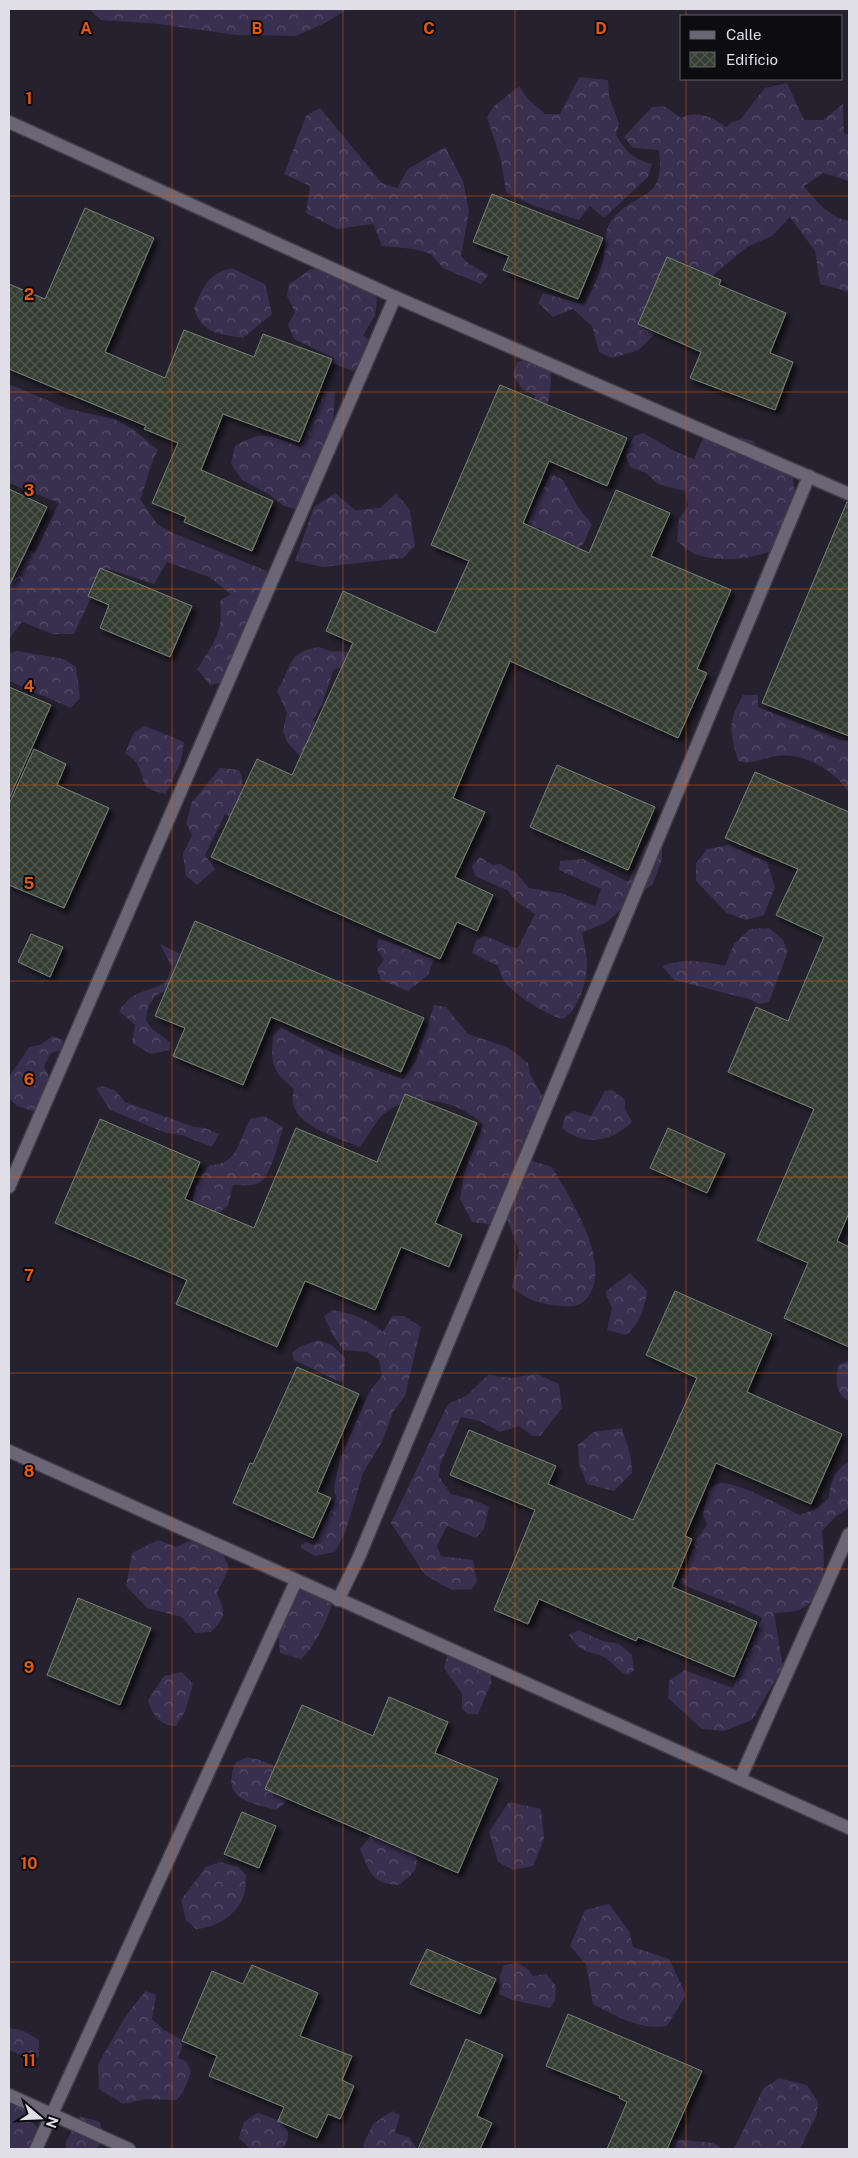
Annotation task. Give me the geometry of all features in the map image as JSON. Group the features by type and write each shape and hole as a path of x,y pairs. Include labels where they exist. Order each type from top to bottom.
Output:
{"street":[{"path":"9,122 395,297 849,494"},
{"path":"9,1186 395,297"},
{"path":"338,1600 366,1539 809,476"},
{"path":"9,1452 849,1828"},
{"path":"740,1779 849,1534"},
{"path":"36,2149 296,1581"},
{"path":"9,2096 129,2149"}],"green space":[{"path":"89,9 347,9 327,22 296,36 236,35 159,24 101,20"},
{"path":"579,77 608,80 609,96 619,124 616,135 631,154 652,164 648,177 604,218 590,206 579,220 532,205 506,192 501,160 487,117 494,106 519,86 527,98 545,114 560,114"},
{"path":"787,83 804,120 823,120 843,104 844,133 849,135 849,181 823,173 804,186 830,213 849,221 849,292 820,284 815,251 790,217 772,236 747,247 711,277 639,350 612,358 599,352 592,326 573,309 553,317 538,303 543,293 585,305 603,262 606,232 610,223 619,212 653,188 658,180 660,168 659,150 633,148 624,137 652,107 664,106 681,118 693,115 704,116 716,120 726,127 732,122 740,120 765,88"},
{"path":"320,108 382,183 397,188 408,169 445,147 463,181 469,211 461,256 469,264 489,275 481,284 443,268 431,254 414,249 382,246 373,224 337,229 306,213 310,186 284,174 306,116"},
{"path":"232,268 265,284 272,314 243,338 219,334 207,328 197,317 194,309 207,282 217,274"},
{"path":"311,269 331,271 346,277 377,298 375,316 363,335 374,345 371,358 353,371 334,364 334,358 294,339 288,325 295,312 287,296 289,284"},
{"path":"536,359 549,362 551,378 550,394 542,426 532,404 535,396 522,389 513,375 517,362"},
{"path":"9,384 68,409 114,419 134,430 158,450 140,499 157,524 173,533 267,571 267,591 227,681 210,685 197,669 219,630 220,601 231,594 209,577 167,562 154,584 105,568 74,634 52,634 22,622 9,639 9,541 35,553 59,503 9,483"},
{"path":"325,391 335,393 333,424 325,451 296,509 284,506 267,493 242,480 231,464 235,446 253,437 267,436 300,447"},
{"path":"716,432 754,441 758,453 792,472 796,520 792,533 785,542 774,549 747,558 731,559 704,557 691,552 677,541 679,519 688,506 685,491 658,484 646,473 630,467 625,454 634,436 643,433 674,451 694,459 702,440"},
{"path":"551,474 563,480 578,507 592,524 584,543 573,553 543,545 542,529 526,527 532,510"},
{"path":"335,493 355,510 380,508 396,493 410,510 415,546 403,558 323,567 295,561 314,507"},
{"path":"319,647 329,651 350,652 356,674 341,668 334,669 322,704 313,720 321,730 309,767 287,742 283,731 287,713 277,691 295,657 308,649"},
{"path":"17,651 64,659 76,667 80,698 71,708 9,681 9,653"},
{"path":"743,695 758,695 758,707 840,740 849,741 849,792 827,770 808,760 787,755 754,762 738,761 733,742 732,720"},
{"path":"145,726 184,742 181,761 166,794 145,785 136,763 125,753 134,732"},
{"path":"220,768 239,770 243,788 242,794 235,819 225,814 205,855 215,869 197,885 186,876 183,854 192,835 186,823 192,802"},
{"path":"648,840 662,845 662,860 652,885 636,895 607,922 582,933 587,960 586,976 574,1009 563,1019 549,1014 523,998 504,981 498,966 472,953 476,941 484,936 518,948 535,914 517,902 507,890 475,876 472,866 480,857 492,865 500,864 516,873 529,888 560,893 595,906 601,889 559,870 560,861 583,859 628,882"},
{"path":"729,845 767,862 775,887 764,915 746,920 727,913 696,881 696,863 707,849"},
{"path":"769,928 783,940 788,951 769,1002 759,1004 749,999 674,980 662,966 670,963 693,961 725,966 734,944 750,929"},
{"path":"378,939 434,959 428,975 408,991 381,980 377,969 384,960 377,949"},
{"path":"160,944 209,968 155,996 148,1007 146,1020 152,1029 170,1042 169,1050 151,1054 132,1043 135,1025 119,1011 130,998 166,982 172,967"},
{"path":"434,1005 446,1007 468,1034 507,1047 528,1063 530,1074 543,1097 521,1147 526,1159 552,1167 577,1212 592,1247 595,1280 590,1294 585,1301 576,1306 543,1303 530,1299 512,1287 519,1251 505,1214 493,1225 472,1222 460,1199 464,1174 483,1125 473,1117 450,1105 437,1102 410,1102 382,1115 360,1147 326,1134 304,1120 296,1112 293,1102 294,1090 280,1076 275,1067 272,1057 273,1036 281,1027 325,1050 403,1079 416,1061"},
{"path":"53,1036 63,1040 61,1050 51,1053 44,1066 51,1082 36,1112 17,1106 9,1098 9,1077 29,1047 40,1045"},
{"path":"102,1086 115,1090 125,1102 219,1134 212,1147 182,1135 166,1133 110,1110 96,1088"},
{"path":"612,1090 625,1100 625,1109 632,1122 624,1129 607,1138 589,1140 579,1138 562,1128 565,1116 574,1111 591,1116 605,1091"},
{"path":"264,1116 283,1127 274,1158 262,1181 254,1185 233,1185 228,1206 213,1217 191,1209 193,1196 202,1175 210,1165 227,1161 232,1156 240,1143 250,1119"},
{"path":"630,1273 647,1291 641,1316 626,1335 607,1330 612,1308 605,1292"},
{"path":"332,1310 359,1317 383,1332 392,1316 404,1316 421,1327 405,1396 393,1412 383,1440 363,1473 346,1530 335,1552 315,1556 301,1548 301,1545 306,1542 314,1545 336,1498 334,1487 340,1460 369,1392 382,1376 379,1360 367,1352 343,1350 332,1334 324,1316"},
{"path":"318,1340 332,1345 345,1358 344,1380 340,1382 294,1360 292,1353 299,1347"},
{"path":"849,1361 848,1401 840,1393 837,1381 838,1365"},
{"path":"537,1374 559,1384 562,1408 540,1436 533,1436 519,1426 500,1432 480,1421 461,1417 440,1465 439,1477 451,1494 472,1499 489,1507 484,1529 476,1538 447,1526 437,1546 441,1556 473,1560 477,1581 472,1589 452,1590 425,1575 391,1523 448,1404 466,1396 488,1375 511,1378"},
{"path":"622,1428 631,1458 632,1473 614,1491 587,1484 579,1464 578,1445 594,1432"},
{"path":"849,1462 849,1508 836,1516 822,1531 824,1563 821,1585 817,1595 801,1609 791,1612 774,1613 783,1667 752,1720 724,1731 702,1729 668,1698 669,1681 684,1670 733,1688 762,1618 680,1583 695,1542 707,1525 703,1514 709,1488 720,1483 728,1483 760,1495 800,1515 816,1509 829,1498 834,1477 840,1468"},
{"path":"201,1536 220,1546 229,1568 217,1593 223,1610 220,1622 211,1632 195,1633 182,1617 147,1608 126,1586 132,1553 158,1540 176,1547"},
{"path":"300,1588 324,1590 332,1604 315,1641 301,1659 280,1653 278,1625"},
{"path":"578,1630 603,1641 619,1644 632,1655 634,1671 627,1675 600,1655 580,1647 569,1635"},
{"path":"463,1647 474,1654 491,1674 491,1683 478,1714 468,1714 462,1709 462,1694 444,1668 448,1653"},
{"path":"182,1672 193,1684 185,1712 176,1726 165,1724 152,1711 148,1700 164,1676"},
{"path":"248,1757 280,1769 288,1776 292,1783 293,1791 287,1800 276,1810 247,1801 234,1791 232,1774 236,1762"},
{"path":"509,1802 541,1809 544,1839 533,1866 513,1870 498,1862 489,1832"},
{"path":"372,1834 413,1848 417,1861 415,1870 399,1885 382,1882 369,1870 360,1849"},
{"path":"220,1862 238,1867 246,1875 244,1895 236,1909 225,1919 211,1926 196,1929 186,1920 181,1900 206,1867"},
{"path":"609,1904 629,1931 633,1947 669,1959 686,1995 667,2026 657,2027 638,2024 620,2018 593,2004 586,1964 570,1946 585,1910"},
{"path":"518,1963 529,1970 533,1976 546,1974 556,1986 555,2001 550,2008 512,2000 499,1994 500,1975 504,1965"},
{"path":"146,1991 156,1995 152,2019 164,2030 181,2039 182,2046 178,2058 187,2062 191,2073 183,2092 176,2100 146,2099 123,2104 99,2089 98,2064 127,2014"},
{"path":"9,2028 24,2031 39,2040 39,2056 32,2060 9,2050"},
{"path":"779,2078 807,2085 818,2102 817,2114 800,2149 734,2149 763,2089"},
{"path":"9,2087 25,2095 28,2116 43,2136 37,2149 9,2149"},
{"path":"392,2111 400,2115 395,2133 409,2137 417,2149 364,2149 363,2145 373,2124"},
{"path":"257,2113 271,2117 283,2124 288,2135 282,2149 250,2149 239,2138 244,2122"},
{"path":"80,2116 100,2122 103,2138 97,2149 66,2149 66,2142"},
{"path":"673,2139 713,2143 723,2149 666,2149"}],"building":[{"path":"492,194 603,238 578,299 503,270 509,256 473,242"},
{"path":"85,208 154,238 105,352 165,378 184,330 254,357 263,334 332,359 299,442 223,414 201,470 273,501 252,551 184,522 186,517 152,503 178,443 144,429 146,426 9,369 9,284 45,299"},
{"path":"667,257 721,280 719,285 786,313 770,353 793,362 775,410 690,378 701,352 638,324"},
{"path":"500,385 627,438 607,486 549,461 523,523 589,553 616,490 670,513 651,556 731,590 697,669 707,673 678,738 510,661 453,798 485,812 455,877 493,895 477,931 457,922 440,959 211,857 257,759 292,775 353,643 326,631 343,591 436,633 469,561 431,545"},
{"path":"9,489 47,507 9,586"},
{"path":"847,502 849,502 849,736 762,703"},
{"path":"100,568 192,606 170,657 100,628 109,605 88,596"},
{"path":"9,687 51,705 9,799"},
{"path":"34,749 66,764 57,785 109,808 64,908 9,885 9,804"},
{"path":"557,765 655,807 628,870 530,827"},
{"path":"755,772 849,812 849,1213 837,1241 849,1247 849,1347 784,1318 808,1263 757,1240 814,1109 728,1072 756,1007 788,1021 824,937 776,915 798,869 725,838"},
{"path":"195,921 424,1018 401,1072 271,1017 243,1085 173,1056 185,1028 155,1016"},
{"path":"31,934 63,947 50,977 18,962"},
{"path":"405,1094 477,1123 435,1223 462,1235 449,1267 401,1247 375,1310 305,1281 277,1347 176,1304 187,1280 55,1223 100,1119 200,1162 185,1199 254,1228 296,1128 377,1162"},
{"path":"668,1128 725,1154 707,1193 650,1168"},
{"path":"675,1291 772,1334 747,1392 842,1434 811,1504 716,1463 685,1536 692,1539 672,1587 757,1622 734,1677 638,1637 636,1641 539,1599 528,1624 494,1610 535,1510 450,1475 469,1430 556,1466 548,1484 633,1520 697,1378 646,1355"},
{"path":"297,1367 359,1394 317,1492 331,1498 313,1538 233,1503 250,1463 253,1464"},
{"path":"78,1598 151,1628 120,1705 47,1675"},
{"path":"389,1697 448,1722 435,1753 498,1779 458,1873 265,1789 302,1705 373,1736"},
{"path":"242,1812 276,1826 259,1868 224,1854"},
{"path":"427,1949 496,1979 480,2014 410,1984"},
{"path":"252,1965 318,1993 300,2036 352,2056 342,2080 354,2086 340,2119 328,2114 317,2138 278,2121 284,2107 209,2076 217,2056 182,2041 212,1971 243,1984"},
{"path":"568,2014 702,2071 667,2149 607,2149 627,2102 619,2098 620,2096 546,2066"},
{"path":"466,2039 503,2055 477,2116 492,2123 480,2149 418,2149"}]}
